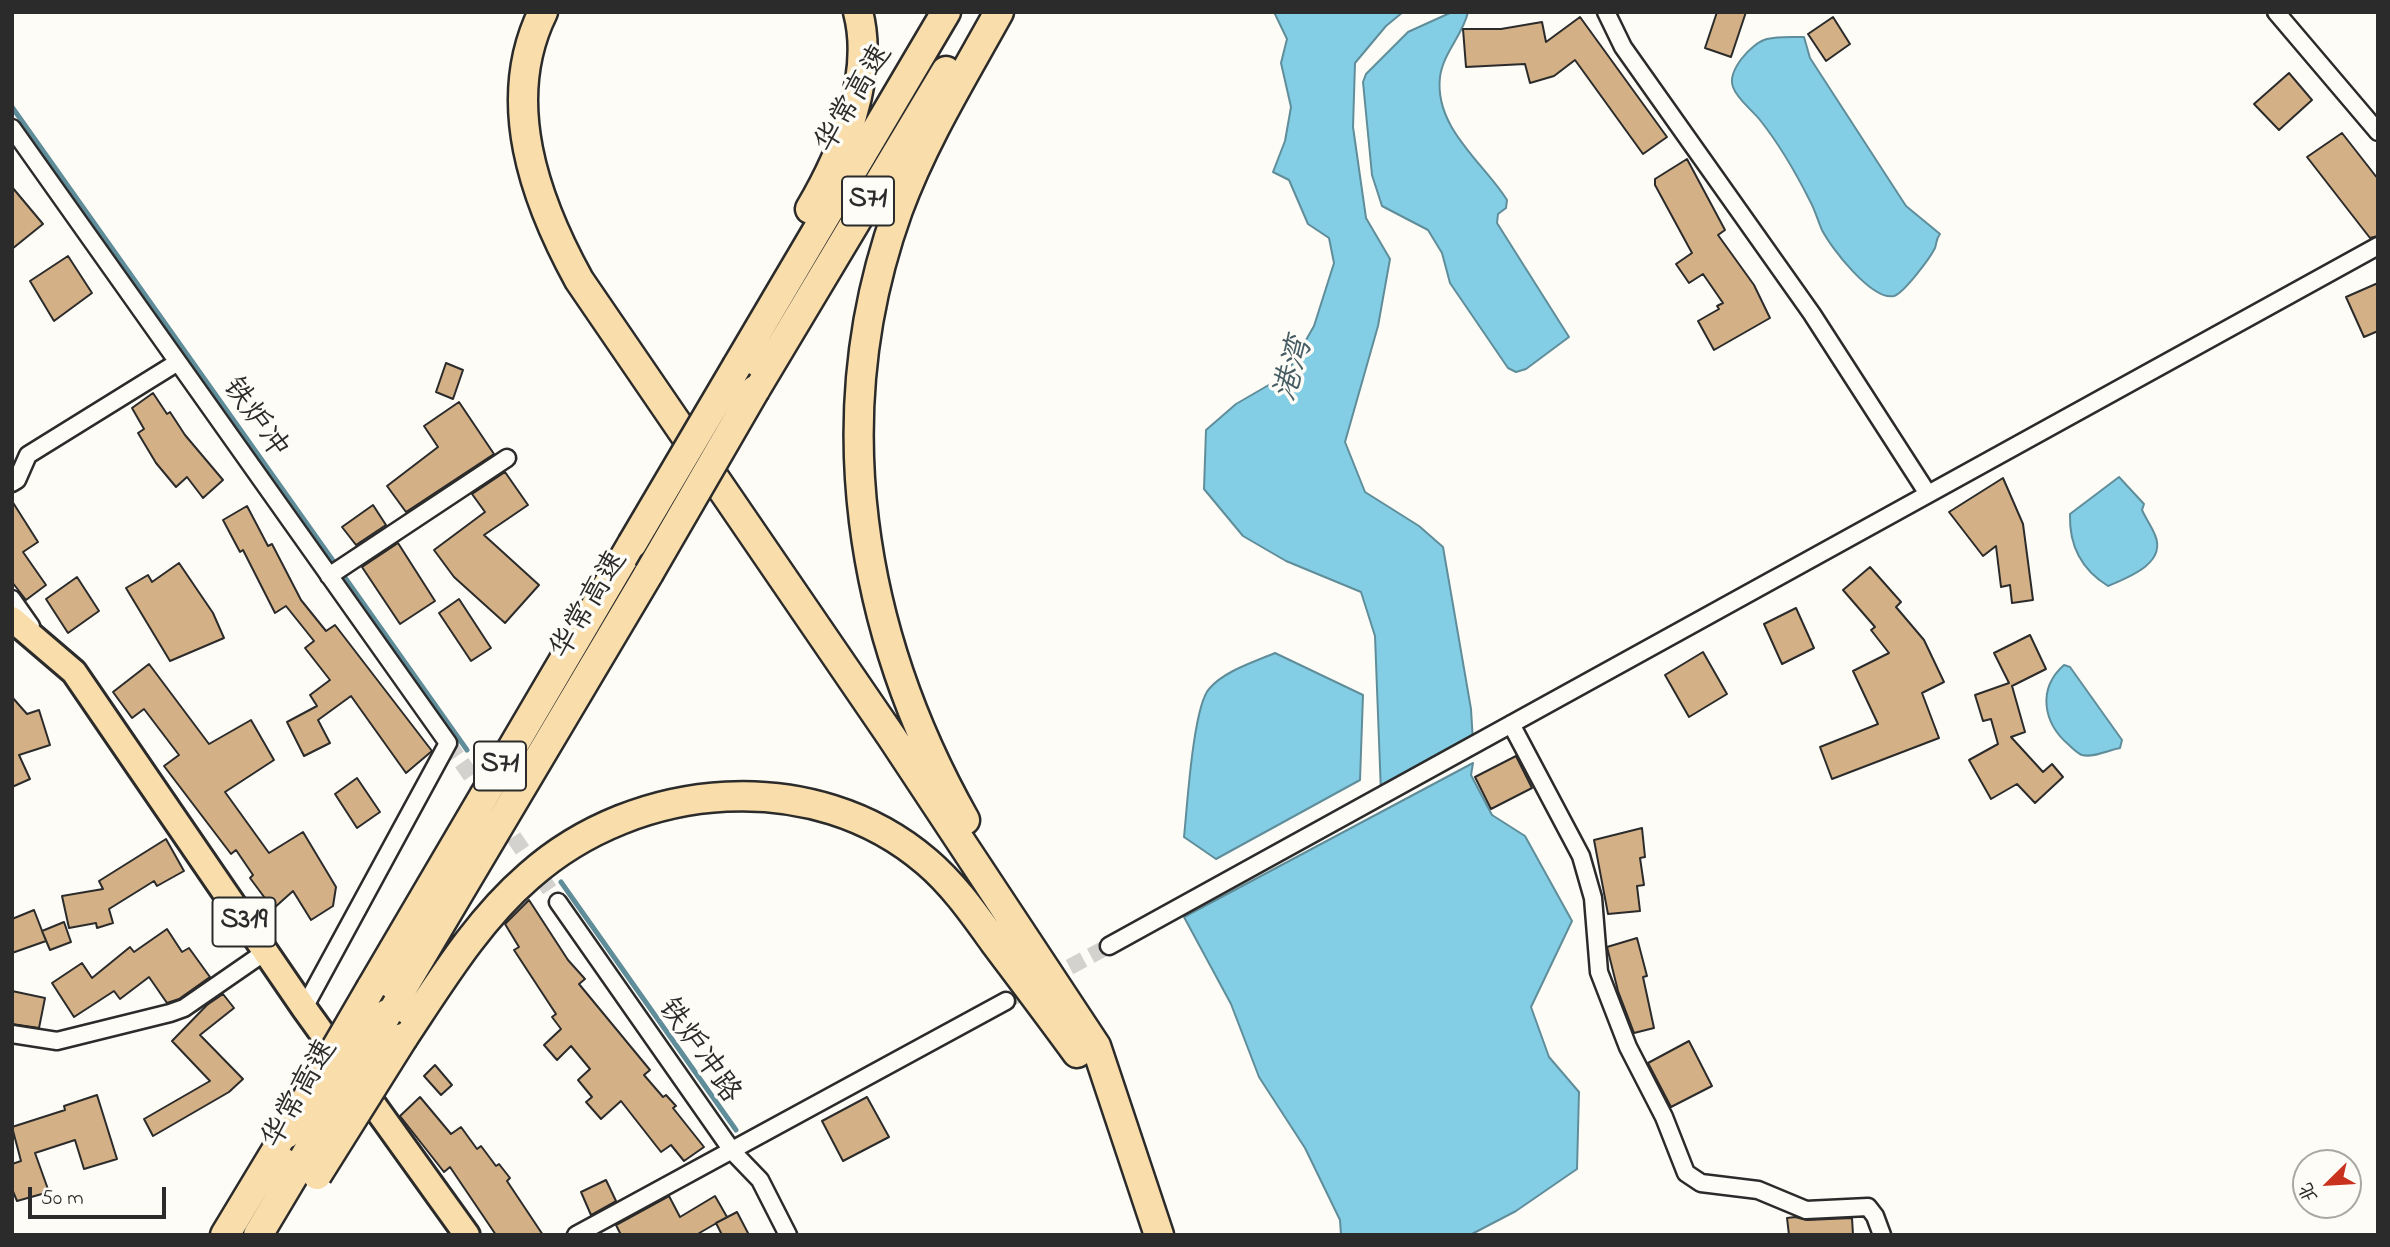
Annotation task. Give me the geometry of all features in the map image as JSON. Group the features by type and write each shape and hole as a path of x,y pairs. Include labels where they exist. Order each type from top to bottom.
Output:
{"highway":[{"path":"527,12 517,40 508,94 510,141 519,185 538,234 605,345 990,914 1087,1049"},
{"path":"543,12 528,62 523,102 526,144 536,189 555,236 579,280 891,736 1087,1049 1142,1235"},
{"path":"732,360 817,197 845,135 862,60 858,12"},
{"name":"华常高速","path":"225,1235 501,764 566,633 627,538 732,360 946,12"},
{"name":"华常高速","path":"258,1235 311,1166 387,1014 981,12"},
{"path":"999,12 920,157 898,211 881,265 867,327 859,392 858,457 863,528 877,603 901,677 933,756 962,816 1087,1049 1159,1235"},
{"path":"273,1235 311,1166 403,1038 456,957 496,909 530,875 569,846 610,823 653,806 696,797 747,795 794,801 840,813 888,835 926,861 956,891 1087,1049"}],"main road":[{"name":"S319","path":"12,619 40,640 74,672 304,1008 467,1235"}],"street":[{"path":"1606,12 1623,47 1812,314 1928,494"},
{"path":"2276,12 2378,132"},
{"name":"铁炉冲","path":"12,128 448,743 304,1008"},
{"path":"1110,946 2378,246"},
{"path":"12,483 17,480 28,455 178,362"},
{"path":"329,576 507,458"},
{"path":"12,599 40,640"},
{"path":"1511,724 1581,856 1593,898 1600,972 1628,1047 1664,1117 1686,1173 1701,1183 1758,1190 1806,1210 1868,1208 1875,1216 1882,1235"},
{"name":"铁炉冲路","path":"558,902 733,1152 760,1180 788,1235"},
{"path":"12,1034 57,1041 170,1013 184,1008 265,952"},
{"path":"576,1235 733,1152 1006,1001"}],"water":[{"name":"港湾","path":"1274,12 1403,12 1386,26 1355,63 1353,127 1366,218 1390,259 1378,326 1345,442 1365,492 1419,526 1443,547 1471,709 1473,742 1381,793 1375,636 1361,592 1286,561 1243,536 1204,489 1206,430 1236,404 1286,375 1314,326 1334,263 1329,238 1308,224 1289,180 1273,172 1285,141 1291,107 1281,63 1287,39"},
{"path":"1452,12 1468,12 1442,68 1440,95 1445,113 1452,129 1507,200 1506,208 1498,214 1497,223 1569,337 1526,369 1516,372 1508,368 1450,283 1442,253 1428,230 1382,206 1372,175 1363,82 1366,74 1408,32"},
{"path":"1804,37 1810,58 1906,206 1940,234 1935,248 1922,267 1904,289 1894,296 1885,295 1864,282 1834,249 1787,159 1733,87 1732,81 1737,66 1754,46 1771,38"},
{"path":"2119,477 2144,504 2142,510 2154,532 2157,545 2156,554 2144,568 2108,586 2091,572 2079,556 2072,536 2070,514"},
{"path":"1275,653 1363,695 1360,780 1216,859 1184,837 1195,736 1203,699 1209,689 1223,677"},
{"path":"2064,665 2070,667 2122,740 2120,748 2096,755 2082,755 2053,727 2047,695 2055,674"},
{"path":"1473,763 1471,775 1492,815 1525,836 1572,921 1531,1007 1549,1057 1579,1092 1577,1169 1516,1211 1470,1235 1341,1235 1340,1220 1305,1148 1259,1077 1231,1004 1184,917"}],"building":[{"path":"1717,12 1746,12 1731,57 1705,48"},
{"path":"1580,17 1667,137 1643,154 1575,60 1554,76 1530,83 1525,64 1466,67 1463,29 1501,29 1542,22 1546,42"},
{"path":"1833,17 1850,44 1826,61 1808,34"},
{"path":"2289,73 2312,100 2279,130 2254,104"},
{"path":"2342,133 2378,179 2378,236 2370,238 2307,157"},
{"path":"1687,159 1725,230 1718,235 1754,285 1770,318 1714,350 1698,321 1719,309 1717,306 1723,303 1703,274 1689,283 1676,264 1692,253 1655,185 1655,179"},
{"path":"12,187 43,224 12,249"},
{"path":"68,256 92,293 54,321 30,281"},
{"path":"2378,283 2378,331 2364,337 2346,297"},
{"path":"446,363 463,370 453,399 436,392"},
{"path":"153,393 167,414 170,412 185,435 223,480 203,498 187,477 176,487 156,463 138,433 144,429 132,408"},
{"path":"459,402 494,454 406,512 387,486 438,447 424,426"},
{"path":"505,472 528,505 484,535 539,585 505,623 454,577 434,550 485,512 472,494"},
{"path":"2003,478 2023,524 2033,600 2012,603 2010,585 2001,587 1996,546 1983,556 1949,512"},
{"path":"12,501 38,542 23,552 46,585 26,600 12,582"},
{"path":"373,505 386,525 356,545 342,527"},
{"path":"247,506 268,546 272,544 301,600 326,631 335,625 432,751 406,773 351,696 318,720 330,743 304,756 287,722 317,706 310,695 330,680 305,648 314,641 286,606 275,613 243,550 240,552 223,520"},
{"path":"398,543 435,601 400,624 362,567"},
{"path":"179,563 213,613 224,638 170,661 126,588 148,575 152,582"},
{"path":"1870,567 1901,602 1896,607 1924,640 1944,682 1922,693 1939,738 1832,779 1820,747 1878,724 1853,671 1889,653 1871,630 1875,627 1843,590"},
{"path":"77,577 99,611 68,633 46,599"},
{"path":"459,599 491,648 471,661 439,613"},
{"path":"1796,608 1814,648 1782,664 1764,624"},
{"path":"2030,635 2046,669 2012,686 2025,732 2011,737 2043,772 2052,764 2063,777 2035,803 2017,784 1991,799 1969,760 1998,744 1991,719 1983,721 1975,695 2009,683 1994,653"},
{"path":"1703,652 1727,694 1689,717 1665,675"},
{"path":"149,664 209,744 251,720 274,760 225,792 269,853 303,832 336,887 333,906 311,920 293,891 273,909 250,878 253,875 236,850 231,854 164,766 179,755 144,709 132,718 113,692"},
{"path":"12,697 27,714 39,710 50,745 19,755 30,779 12,787"},
{"path":"1516,756 1532,788 1491,809 1475,777"},
{"path":"357,778 380,812 357,828 335,794"},
{"path":"1642,828 1645,857 1640,858 1644,885 1637,886 1640,911 1608,914 1594,840"},
{"path":"166,839 184,871 157,886 154,881 109,909 113,923 97,928 96,923 69,928 62,896 103,889 99,881"},
{"path":"529,900 568,960 585,979 579,984 650,1070 644,1075 663,1097 666,1095 676,1106 673,1108 704,1147 684,1161 671,1145 661,1152 621,1101 601,1119 586,1102 592,1097 578,1080 590,1069 571,1046 557,1060 544,1045 561,1029 552,1017 556,1014 514,950 519,947 505,924"},
{"path":"34,910 46,941 12,953 12,919"},
{"path":"64,922 71,942 50,950 42,931"},
{"path":"167,929 182,952 189,948 210,977 179,999 167,1003 149,977 120,999 114,991 74,1017 52,983 82,963 92,978 130,947 134,952"},
{"path":"1637,938 1647,976 1643,977 1654,1028 1634,1033 1618,991 1607,947"},
{"path":"12,991 45,998 39,1028 12,1024"},
{"path":"223,994 234,1008 200,1035 243,1079 229,1092 153,1136 144,1119 210,1081 172,1041 207,1005"},
{"path":"1689,1041 1712,1086 1671,1107 1648,1063"},
{"path":"435,1065 452,1085 441,1095 424,1076"},
{"path":"97,1095 117,1159 84,1169 75,1140 35,1153 49,1192 17,1201 12,1189 12,1164 21,1161 12,1127 65,1110 64,1106"},
{"path":"420,1097 451,1134 461,1127 477,1149 481,1146 496,1166 499,1164 510,1178 507,1181 543,1235 496,1235 450,1167 444,1172 400,1116"},
{"path":"867,1097 889,1137 843,1161 822,1121"},
{"path":"606,1180 616,1201 591,1215 581,1192"},
{"path":"669,1196 680,1217 715,1196 727,1217 696,1235 621,1235 616,1225"},
{"path":"737,1212 749,1235 722,1235 716,1223"},
{"path":"1787,1218 1807,1220 1852,1218 1853,1235 1789,1235"}],"waterway":[{"path":"12,107 467,750"},
{"path":"561,882 736,1130"}],"tunnel":[{"path":"448,743 487,799"},
{"path":"500,817 558,902"},
{"path":"1006,1001 1109,946"}]}
